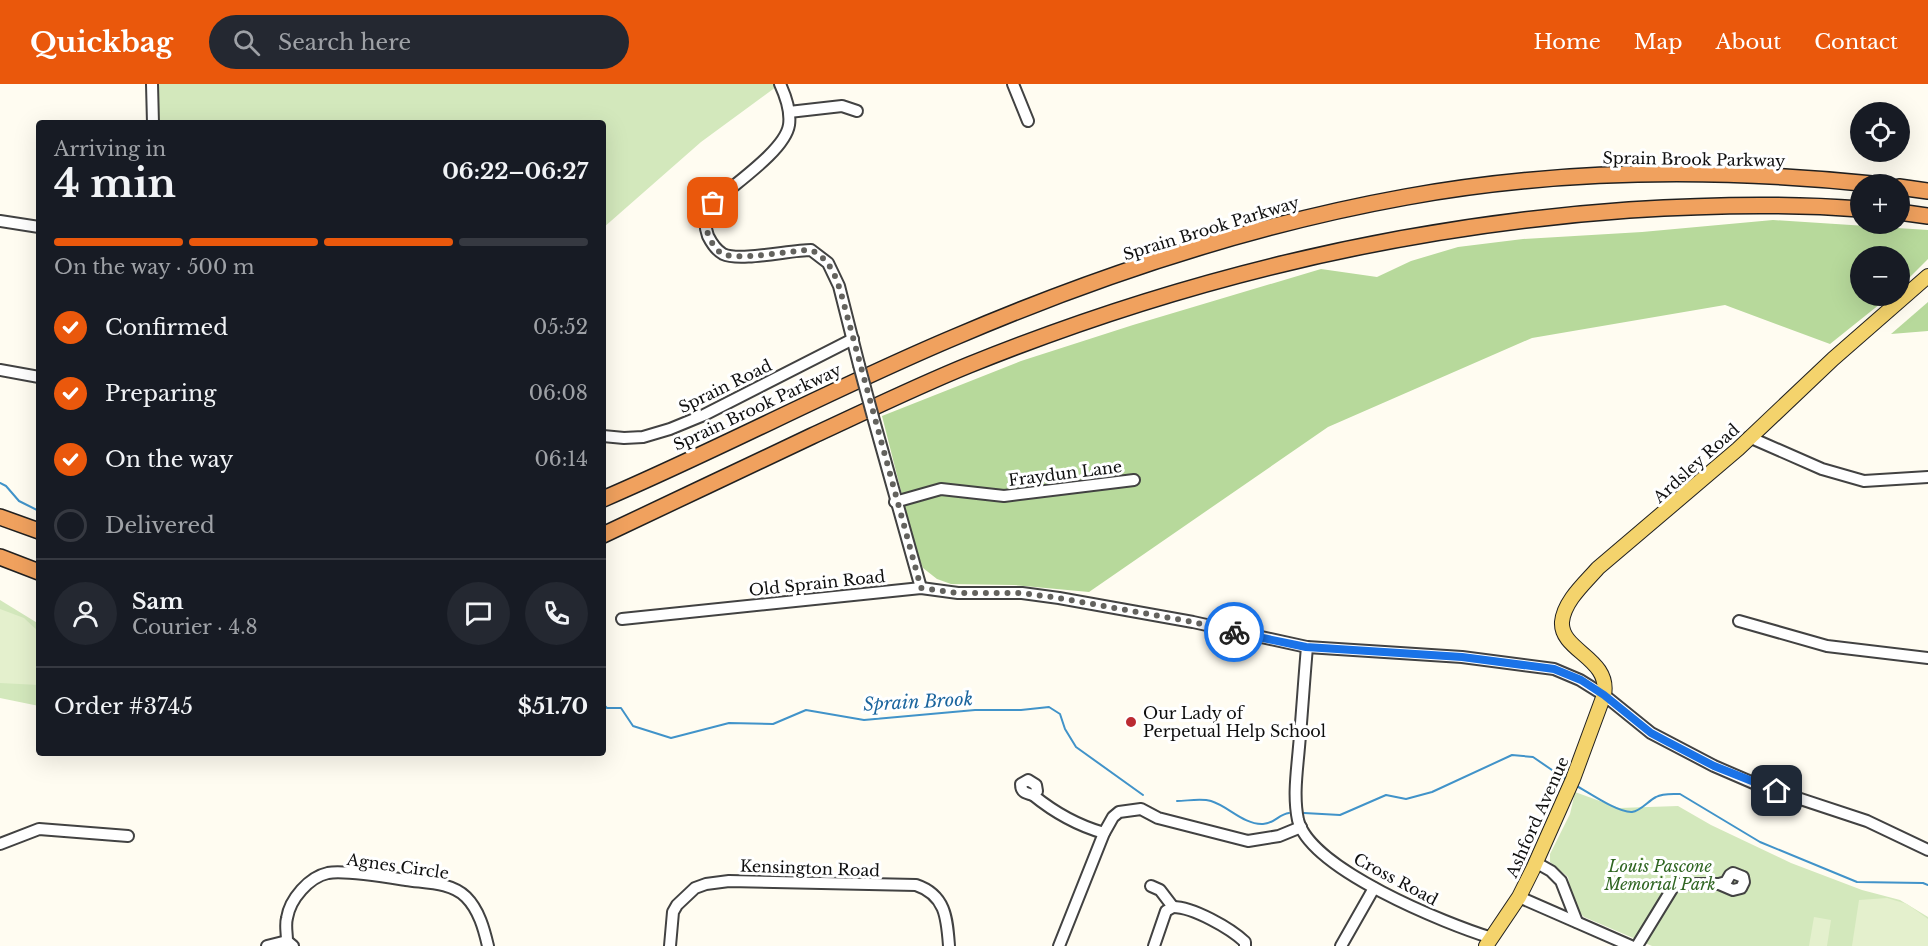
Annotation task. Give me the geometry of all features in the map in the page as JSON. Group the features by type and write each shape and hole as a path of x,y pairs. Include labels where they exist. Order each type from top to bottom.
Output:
{"highway":[{"name":"Sprain Brook Parkway","path":"606,498 867,375 979,327 1137,267 1290,222 1410,196 1484,185 1577,177 1709,174 1850,182"},
{"path":"1910,189 1928,191"},
{"path":"606,534 965,366 1114,311 1258,269 1405,238 1554,217 1657,208 1731,205 1850,209"},
{"path":"1910,214 1928,216"},
{"path":"0,517 36,530"},
{"path":"0,557 36,571"}],"main road":[{"name":"Ardsley Road","path":"1604,695 1606,686 1602,675 1594,663 1570,641 1564,632 1562,623 1579,589 1598,568 1678,502 1833,359 1928,276"},
{"name":"Ashford Avenue","path":"1489,942 1519,897 1571,784 1604,695"}],"street":[{"path":"152,84 153,120"},
{"path":"780,84 789,112 790,124 786,136 768,156 711,205 706,212 705,228 714,246 725,254 744,256 811,250 818,253 828,263 839,286 895,502 921,588"},
{"path":"1013,84 1028,121"},
{"path":"789,112 842,106 857,111"},
{"path":"0,221 36,227"},
{"name":"Sprain Road","path":"606,436 643,437 670,429 704,415 853,339"},
{"path":"0,370 36,376"},
{"path":"1749,437 1822,469 1864,481 1928,477"},
{"name":"Fraydun Lane","path":"895,502 941,489 1004,496 1134,480"},
{"name":"Old Sprain Road","path":"622,619 921,588 958,593 1022,593 1193,622 1306,647 1462,657 1554,669 1581,680 1604,695 1651,733 1714,766 1758,785 1871,823 1928,850"},
{"path":"1739,621 1827,646 1928,658"},
{"name":"Cross Road","path":"1306,647 1295,800 1301,827 1314,844 1346,871 1374,888 1489,942"},
{"path":"1033,795 1055,813 1083,827 1104,833"},
{"path":"1059,946 1104,833 1113,817 1119,812 1141,809 1158,818 1248,841 1279,836 1301,827"},
{"path":"0,844 39,829 128,836"},
{"path":"1535,862 1557,875 1577,922"},
{"name":"Agnes Circle","path":"290,943 286,918 293,901 309,882 320,875 330,873 387,877 452,887 465,896 474,908 488,946"},
{"name":"Kensington Road","path":"670,946 673,912 684,896 695,888 729,880 916,885 933,893 941,903 947,919 949,946"},
{"path":"1637,946 1675,884 1719,884"},
{"path":"1151,886 1160,890 1173,907 1191,911 1236,934 1245,942 1245,946"},
{"path":"1341,946 1374,888"},
{"path":"1551,910 1562,898 1564,892"},
{"path":"1519,897 1631,946"},
{"path":"1154,946 1166,911 1173,907"},
{"path":"267,946 290,943"}],"green space":[{"path":"152,84 780,84 701,142 606,225 606,120 152,120"},
{"path":"1773,220 1850,225 1850,234 1910,234 1910,229 1928,230 1928,259 1910,277 1910,246 1850,246 1850,306 1878,306 1830,344 1725,305 1532,338 1328,427 1089,592 1014,585 951,584 937,579 923,568 917,554 882,416 1021,361 1321,269 1377,277 1411,261 1458,247 1523,239 1642,232"},
{"path":"1928,302 1928,331 1891,334"},
{"path":"0,600 36,622 36,705 0,698"},
{"path":"0,609 24,618 36,629 36,685 0,683"},
{"name":"Louis Pascone Memorial Park","path":"1575,792 1619,808 1678,806 1711,825 1791,863 1862,890 1900,900 1928,917 1928,946 1652,946 1584,917 1577,910 1572,898 1568,877 1550,862 1550,854 1570,814"},
{"path":"1887,898 1907,904 1928,919 1928,946 1852,946 1859,900"},
{"path":"1814,917 1831,920 1827,946 1809,946"}],"waterway":[{"name":"Sprain Brook","path":"0,483 6,486 19,501 36,510"},
{"name":"Sprain Brook","path":"606,707 621,708 633,726 671,738 729,723 773,724 806,710 864,720 975,710 1021,710 1049,707 1060,714 1065,729 1076,747 1143,795"},
{"name":"Sprain Brook","path":"1304,813 1340,815 1386,795 1406,799 1432,792 1512,755 1533,757 1568,781"},
{"name":"Sprain Brook","path":"1575,785 1611,806 1632,812 1659,796 1680,794 1760,842 1857,882 1928,885"},
{"name":"Sprain Brook","path":"1177,801 1211,801 1256,824 1267,824 1289,813"}],"way so far":[{"path":"713,203 706,212 705,228 714,246 722,253 744,256 811,250 818,253 828,263 839,286 900,519 921,588 958,593 1022,593 1059,598 1144,612 1234,632"}],"place":[{"name":"Our Lady of Perpetual Help School","path":"1131,722"}],"route":[{"path":"1234,632 1306,647 1462,657 1554,669 1581,680 1604,695 1651,733 1681,750 1758,785 1777,791"}]}
